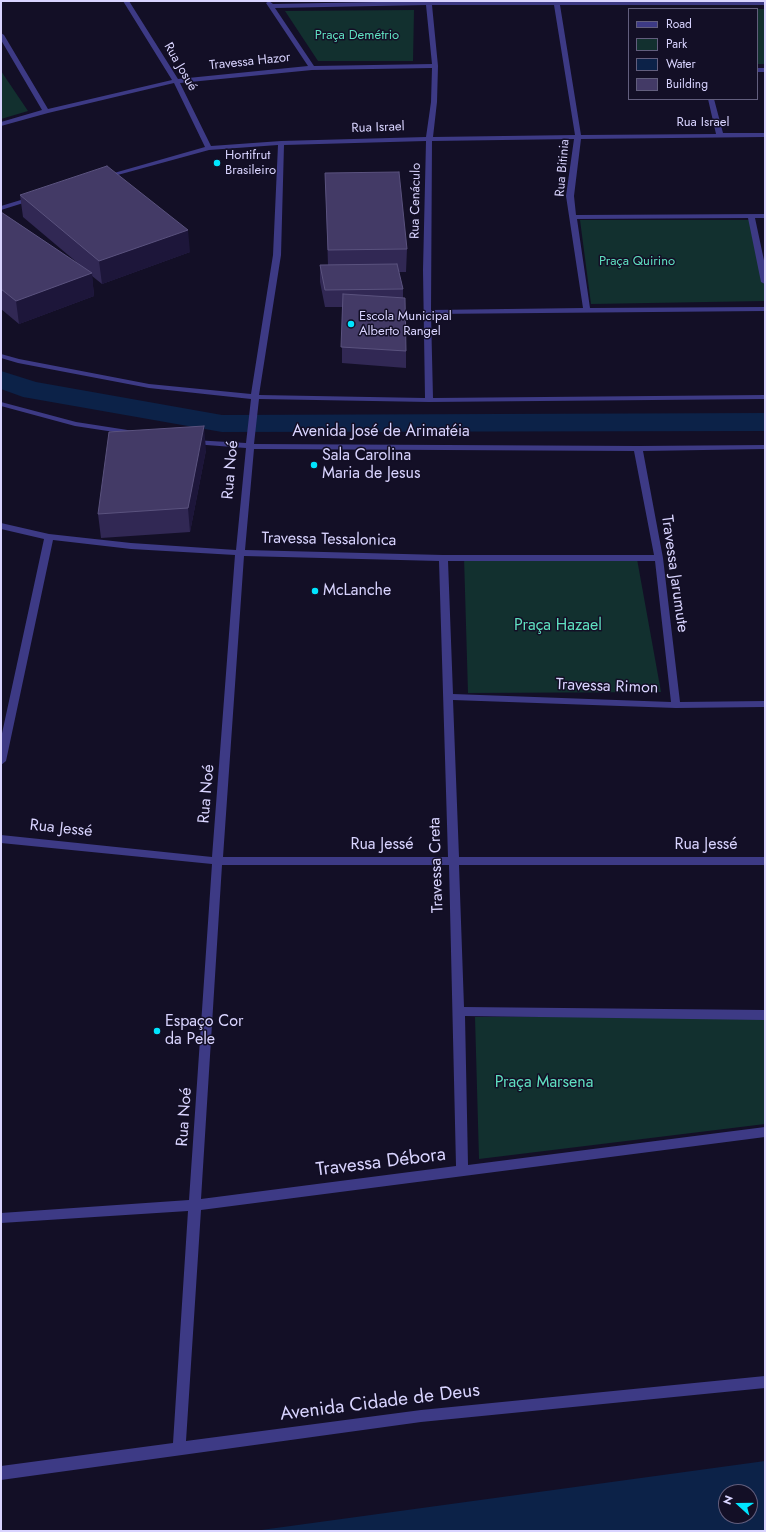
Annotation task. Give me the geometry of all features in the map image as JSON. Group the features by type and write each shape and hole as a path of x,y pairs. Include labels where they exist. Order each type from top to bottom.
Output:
{"street":[{"name":"Rua Josué","path":"126,1 176,82 209,148"},
{"name":"Rua Cenáculo","path":"429,3 435,66 434,102 429,139 427,312 429,400"},
{"path":"270,4 557,3 685,6 765,3"},
{"name":"Rua Bitinia","path":"557,3 578,136 570,196 587,310"},
{"path":"270,4 312,68"},
{"path":"2,40 46,111"},
{"name":"Travessa Hazor","path":"1,124 46,111 176,82 312,68 435,66"},
{"path":"711,100 720,135"},
{"name":"Rua Israel","path":"97,179 209,148 281,143 578,136 765,135"},
{"name":"Rua Noé","path":"179,1448 217,861 240,554 254,400 277,255 281,143"},
{"path":"1,208 45,195"},
{"path":"751,216 765,282"},
{"path":"574,217 765,216"},
{"path":"427,312 765,309"},
{"name":"Avenida José de Arimatéia","path":"1,356 18,361 149,386 254,400 765,397"},
{"path":"1,404 75,424 143,434"},
{"name":"Avenida José de Arimatéia","path":"181,440 249,444 638,449 765,447"},
{"name":"Travessa Jarumute","path":"638,449 659,558 676,704"},
{"name":"Travessa Tessalonica","path":"1,526 49,536 131,546 240,554 442,558 659,558"},
{"path":"1,761 49,536"},
{"name":"Travessa Creta","path":"442,558 459,1011 462,1171"},
{"name":"Travessa Rimon","path":"448,697 676,704 765,704"},
{"name":"Rua Jessé","path":"1,839 217,861 765,861"},
{"path":"459,1011 765,1015"},
{"name":"Travessa Débora","path":"1,1218 195,1205 765,1132"},
{"name":"Avenida Cidade de Deus","path":"1,1473 421,1416 765,1382"}],"green space":[{"path":"758,9 765,9 765,64 758,64"},
{"name":"Praça Demétrio","path":"414,10 413,61 318,61 285,11"},
{"path":"1,71 28,111 1,119"},
{"name":"Praça Quirino","path":"580,220 751,220 765,287 765,301 591,304"},
{"name":"Praça Hazael","path":"464,557 637,559 661,692 468,693"},
{"name":"Praça Marsena","path":"765,1015 765,1124 479,1159 475,1017"}],"water":[{"path":"1,371 36,382 222,415 765,413 765,431 222,432 23,397 1,389"},
{"path":"765,1461 765,1531 254,1531"}],"building":[{"path":"107,166 188,230 99,261 20,195"},
{"path":"399,172 407,249 328,250 325,173"},
{"path":"1,212 92,273 16,301 1,289"},
{"path":"397,264 403,289 325,290 320,265"},
{"path":"343,294 405,298 406,351 341,347"},
{"path":"204,426 188,508 98,514 109,432"}],"place":[{"name":"Hortifrut Brasileiro","path":"217,163"},
{"name":"Escola Municipal Alberto Rangel","path":"351,324"},
{"name":"Sala Carolina Maria de Jesus","path":"314,465"},
{"name":"McLanche","path":"315,591"},
{"name":"Espaço Cor da Pele","path":"157,1031"}]}
